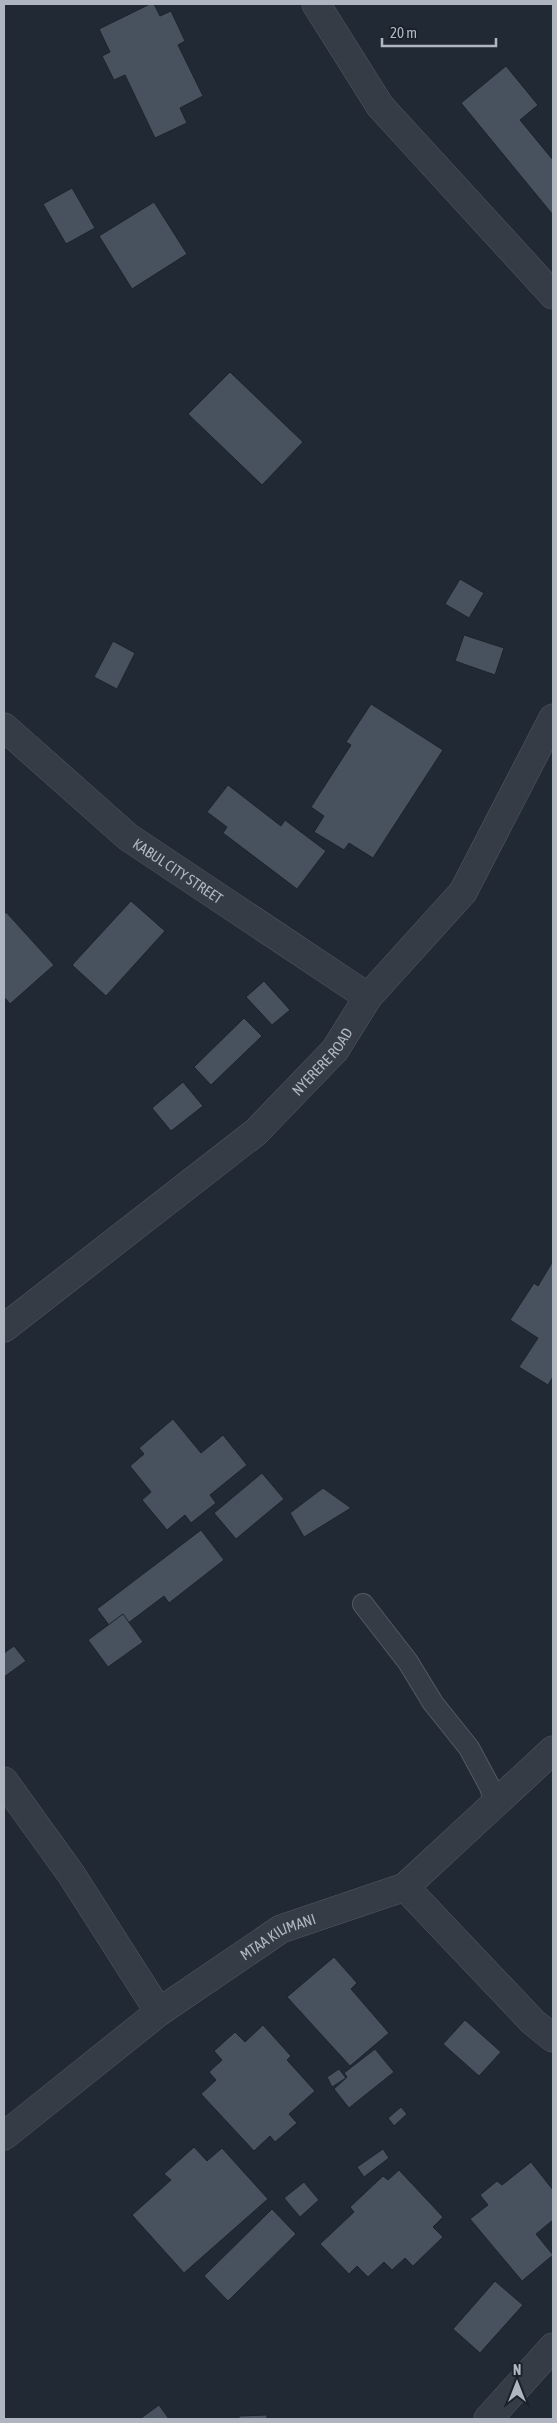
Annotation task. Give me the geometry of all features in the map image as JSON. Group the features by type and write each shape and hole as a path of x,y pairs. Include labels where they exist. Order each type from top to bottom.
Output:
{"street":[{"path":"316,4 380,106 553,295"},
{"name":"NYERERE ROAD","path":"4,1328 256,1132 335,1050 368,997 463,892 553,718"},
{"name":"KABUL CITY STREET","path":"4,727 128,837 368,997"},
{"name":"MTAA KILIMANI","path":"4,2136 159,2012 281,1929 405,1887 553,1750"},
{"path":"4,1781 71,1874 159,2012"},
{"path":"405,1887 533,2022 553,2038"},
{"path":"488,2419 553,2347"}],"lane":[{"path":"363,1604 408,1662 433,1703 469,1748 490,1787 495,1804"}],"building":[{"path":"150,4 154,4 160,16 171,11 185,41 178,45 203,96 180,108 187,123 155,138 125,75 114,80 102,56 110,52 99,29"},
{"path":"506,66 538,105 520,120 553,160 553,215 461,103"},
{"path":"72,188 95,228 66,244 43,204"},
{"path":"154,202 187,254 132,289 99,236"},
{"path":"230,372 303,442 262,485 188,414"},
{"path":"460,579 484,593 469,618 445,604"},
{"path":"464,635 504,648 495,675 455,661"},
{"path":"113,641 135,653 117,689 94,677"},
{"path":"371,704 443,750 373,858 349,843 344,850 314,832 324,816 311,807 351,745 346,742"},
{"path":"228,785 281,826 285,820 326,851 297,889 223,833 227,827 207,812"},
{"path":"131,901 165,931 106,996 72,965"},
{"path":"6,912 54,965 10,1004 4,997 4,915"},
{"path":"264,981 290,1010 272,1025 246,997"},
{"path":"244,1018 262,1036 211,1085 194,1067"},
{"path":"183,1082 203,1106 171,1131 152,1108"},
{"path":"553,1261 553,1377 548,1385 519,1367 538,1338 510,1320 534,1283 538,1286"},
{"path":"173,1419 201,1453 223,1435 247,1465 210,1495 216,1503 191,1523 185,1515 167,1530 142,1500 151,1492 130,1466 144,1454 139,1448"},
{"path":"262,1473 284,1499 236,1539 214,1513"},
{"path":"323,1488 351,1508 304,1537 290,1513"},
{"path":"201,1530 224,1560 169,1603 164,1596 115,1633 97,1609"},
{"path":"123,1614 143,1642 108,1667 88,1640"},
{"path":"14,1646 26,1661 4,1677 4,1653"},
{"path":"334,1957 357,1983 351,1989 389,2033 350,2066 287,1997"},
{"path":"465,2020 501,2052 479,2076 443,2044"},
{"path":"263,2025 291,2056 287,2060 315,2091 289,2114 297,2123 275,2142 270,2136 254,2151 201,2094 216,2080 209,2072 222,2060 214,2051 235,2032 245,2042"},
{"path":"375,2049 394,2072 349,2108 334,2089 347,2077 344,2073"},
{"path":"339,2069 346,2078 332,2087 327,2077"},
{"path":"401,2107 407,2114 394,2126 388,2118"},
{"path":"194,2147 207,2161 222,2148 268,2199 184,2273 132,2215 171,2180 164,2174"},
{"path":"383,2149 389,2158 364,2177 357,2167"},
{"path":"531,2162 553,2190 553,2220 536,2234 553,2255 522,2281 470,2219 488,2205 480,2195 497,2181 502,2185"},
{"path":"399,2170 443,2217 433,2227 443,2237 413,2266 405,2258 392,2270 384,2262 368,2277 357,2266 349,2274 320,2244 354,2212 350,2207 383,2176 388,2180"},
{"path":"304,2182 319,2200 300,2217 284,2198"},
{"path":"272,2209 296,2234 228,2301 204,2276"},
{"path":"495,2281 523,2305 480,2353 453,2329"},
{"path":"159,2405 169,2419 140,2419"},
{"path":"267,2415 267,2419 239,2419 239,2416"}]}
